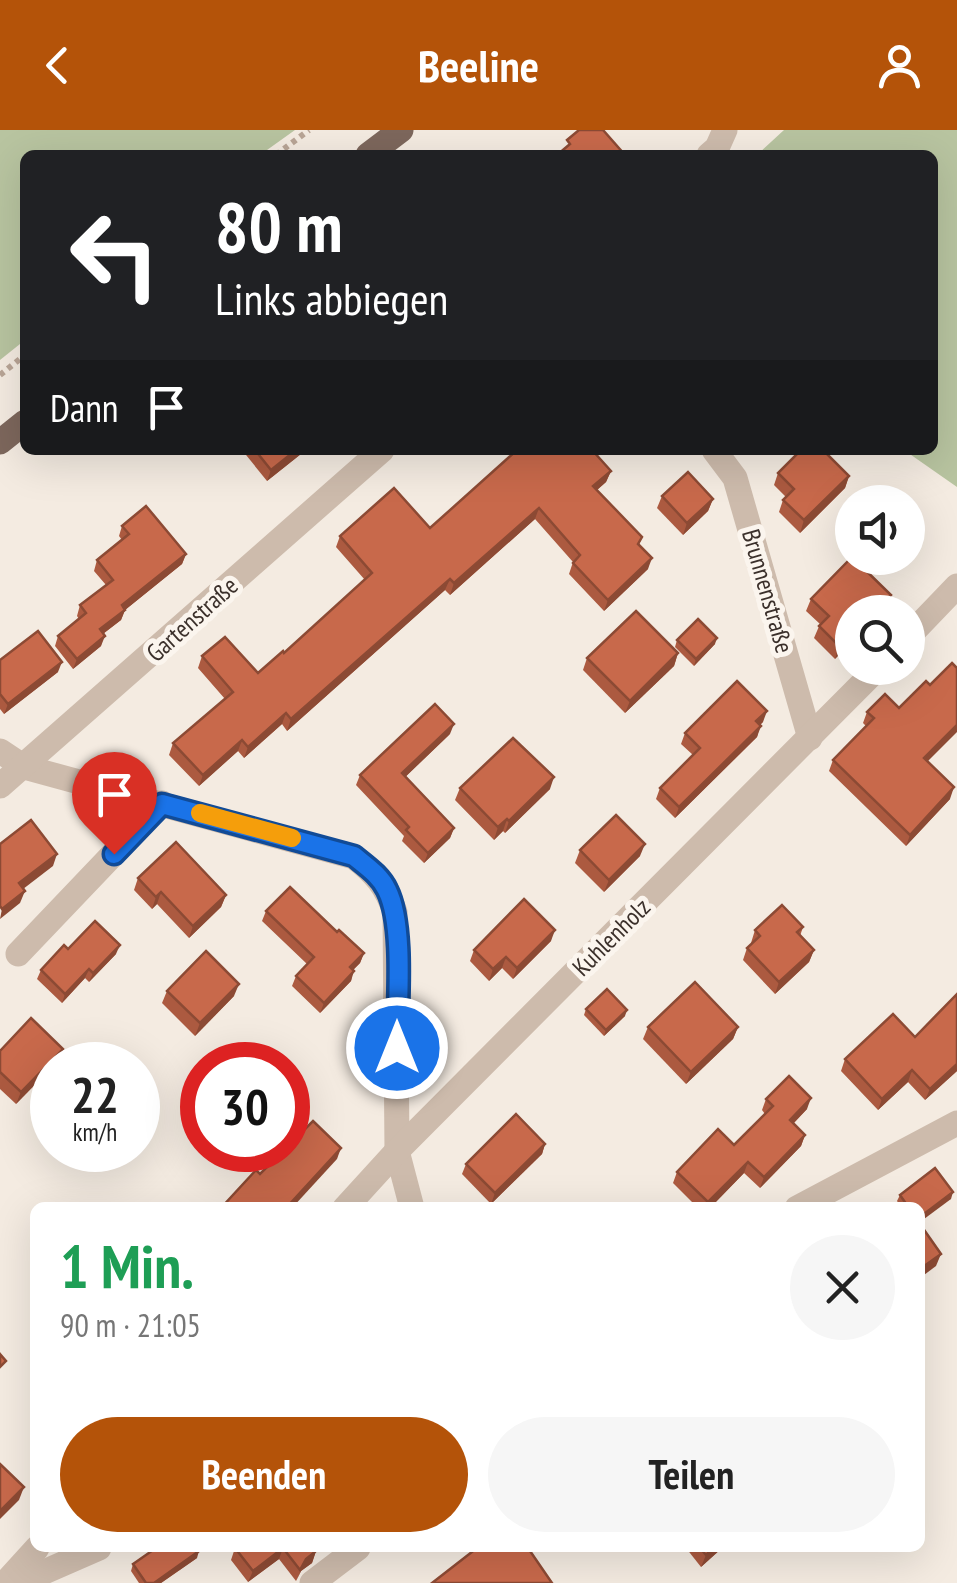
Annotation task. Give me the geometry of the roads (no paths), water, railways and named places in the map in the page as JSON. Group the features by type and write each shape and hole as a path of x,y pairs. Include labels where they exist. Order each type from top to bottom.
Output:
{"main road":[{"path":"375,150 401,130"},
{"path":"0,442 20,426"}],"street":[{"name":"Gartenstraße","path":"0,786 376,455"},
{"name":"Brunnenstraße","path":"718,455 735,478 810,738"},
{"path":"925,619 957,586"},
{"name":"Kuhlenholz","path":"350,1202 861,685"},
{"path":"0,751 24,766 354,856 373,871 386,888 395,912 397,1151 410,1202"},
{"path":"18,954 162,804"},
{"path":"808,1202 957,1123"},
{"path":"4,1583 33,1552"},
{"path":"19,1583 90,1552"},
{"path":"312,1583 353,1552"}]}
